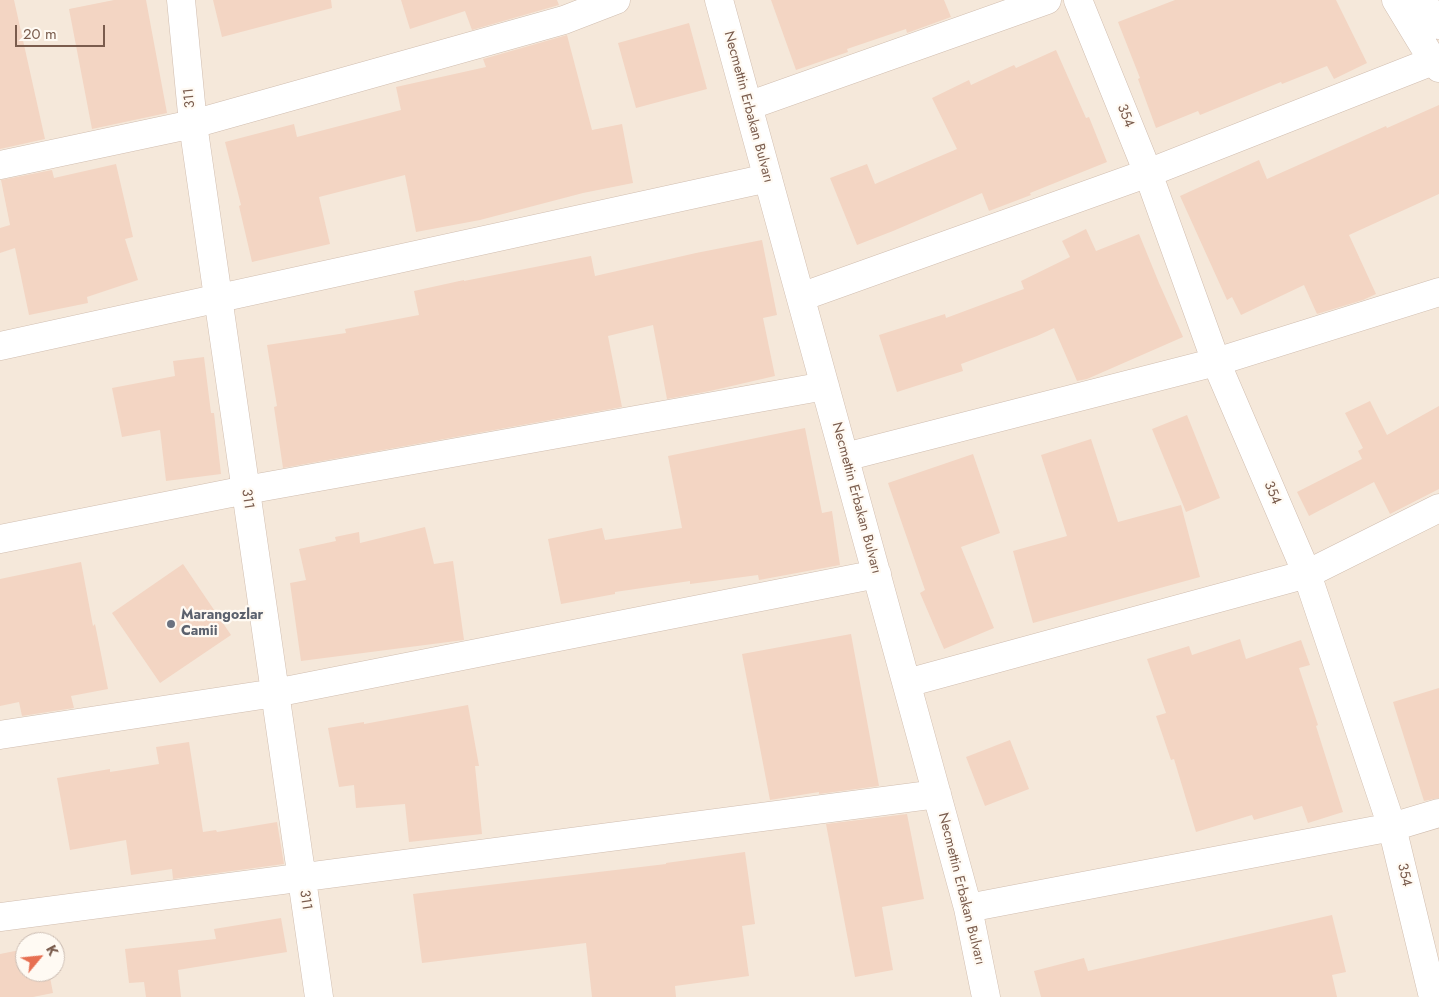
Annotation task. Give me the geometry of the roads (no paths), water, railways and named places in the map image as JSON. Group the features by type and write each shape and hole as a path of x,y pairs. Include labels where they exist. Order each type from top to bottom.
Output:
{"street":[{"name":"311","path":"181,0 193,124 320,997"},
{"path":"0,165 193,124 564,20 616,0"},
{"name":"Necmettin Erbakan Bulvarı","path":"719,0 968,908 986,997"},
{"path":"748,106 1048,0"},
{"name":"354","path":"1078,0 1148,173 1216,362 1307,574 1392,827 1433,997"},
{"path":"800,297 1148,173 1436,64 1396,0"},
{"path":"1421,0 1439,25"},
{"path":"0,346 768,178"},
{"path":"845,457 1216,362 1439,292"},
{"path":"0,538 246,490 825,386"},
{"path":"907,683 1307,574 1439,508"},
{"path":"0,735 275,693 877,574"},
{"path":"0,917 937,794"},
{"path":"968,908 1392,827 1439,813"}],"place":[{"name":"Marangozlar Camii","path":"171,624"}]}
